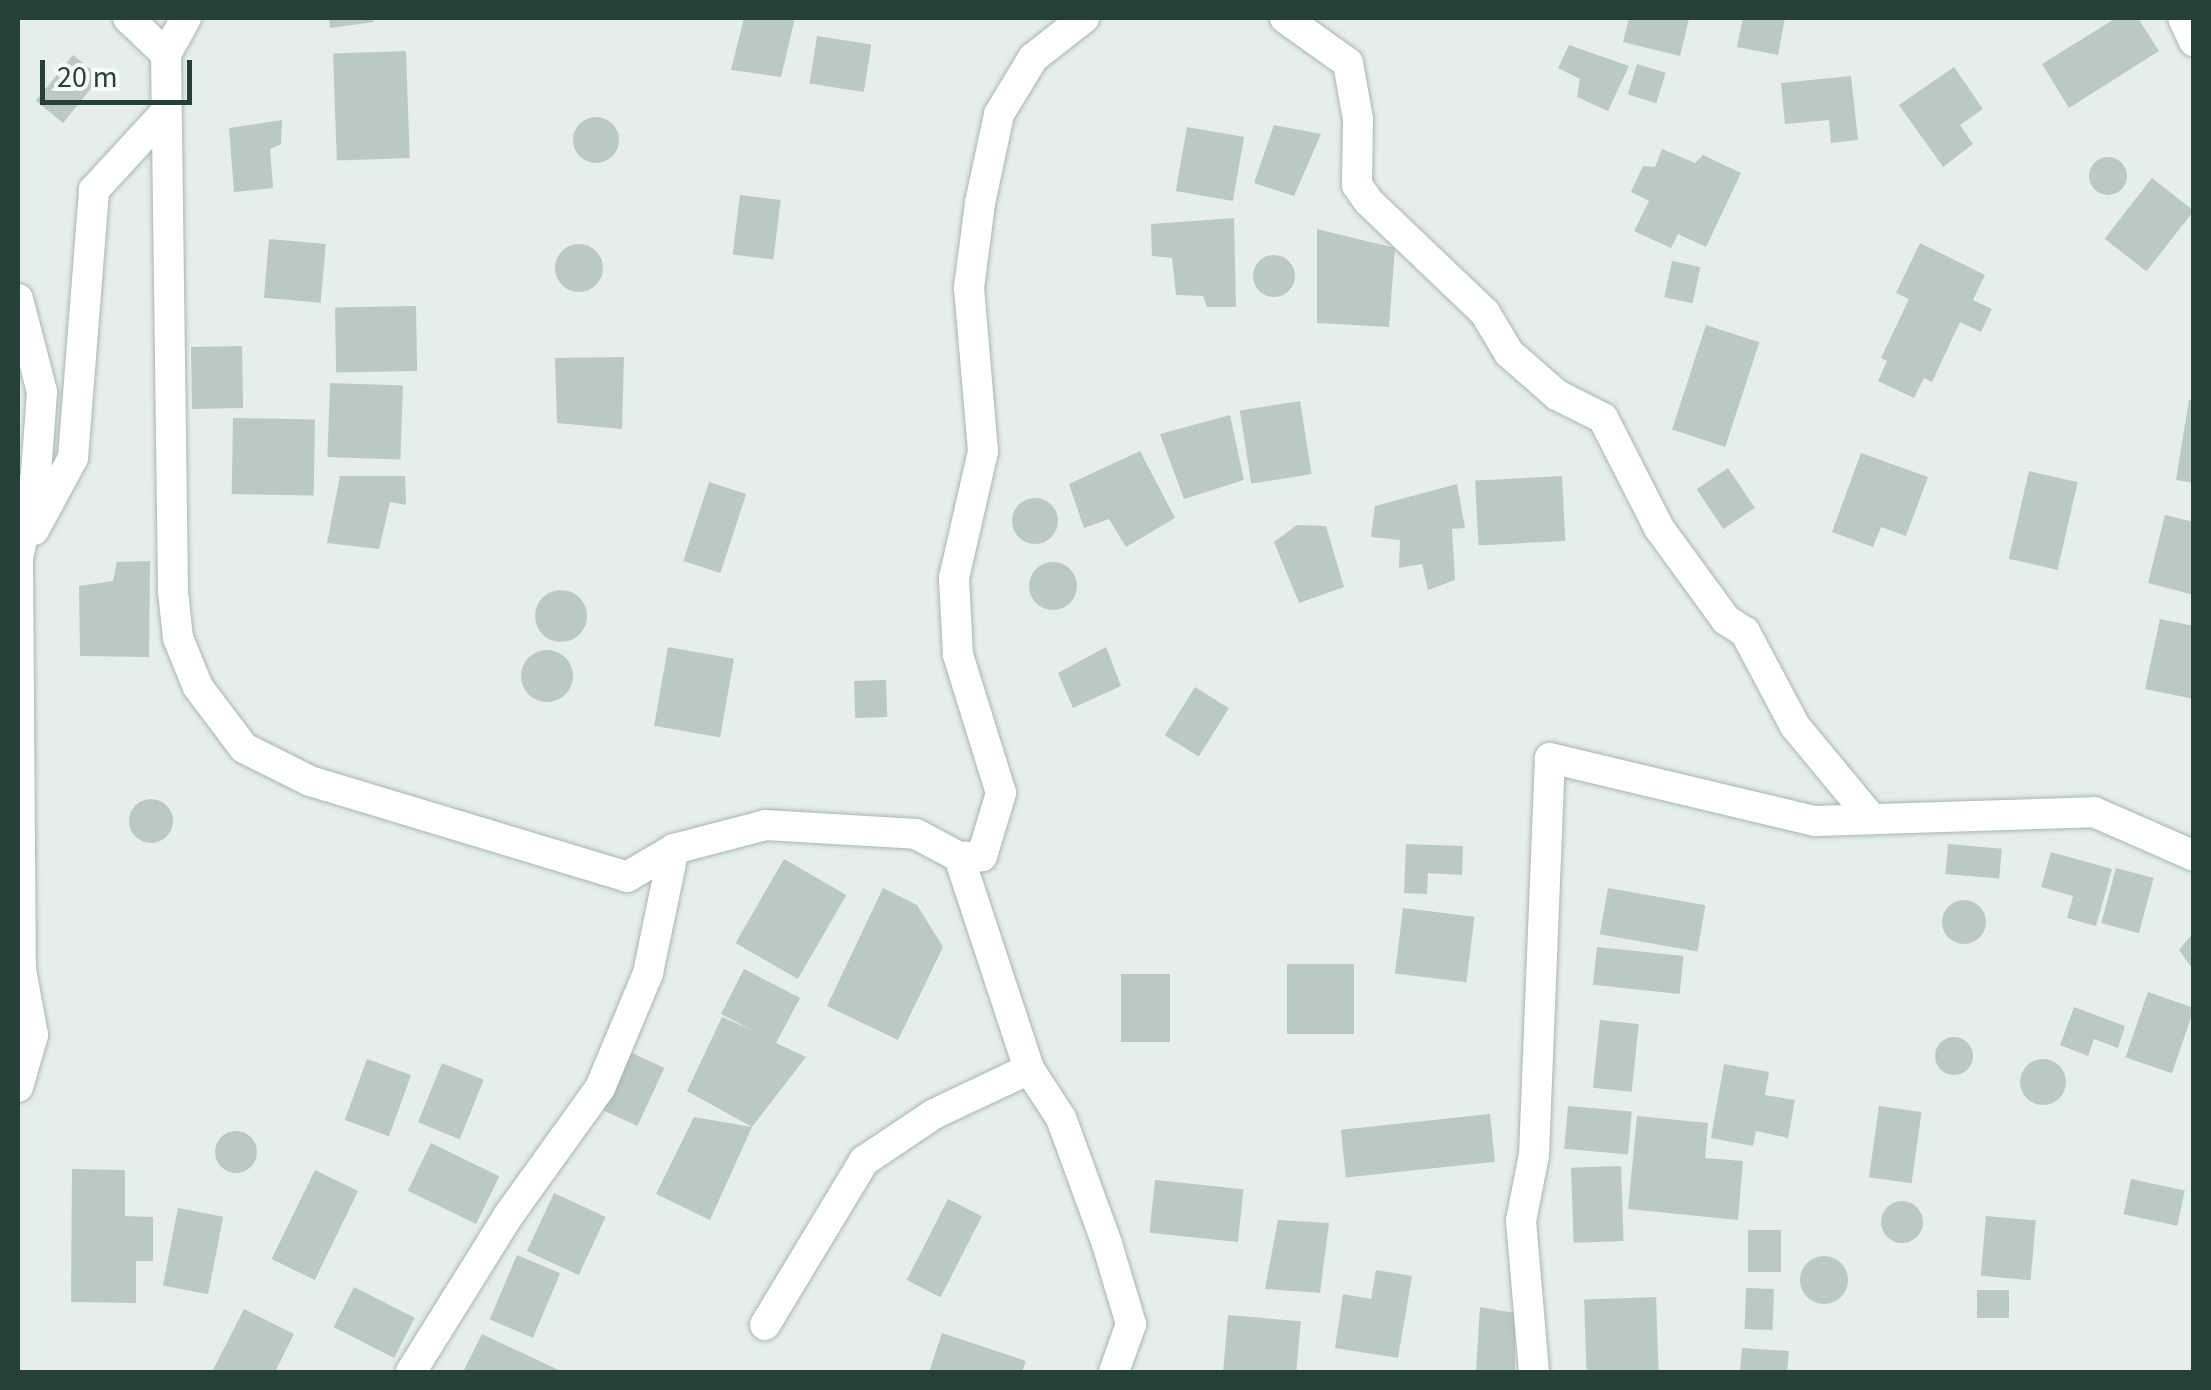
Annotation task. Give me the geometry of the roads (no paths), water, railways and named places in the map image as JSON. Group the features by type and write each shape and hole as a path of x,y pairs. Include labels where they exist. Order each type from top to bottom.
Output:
{"street":[{"path":"128,18 166,54"},
{"path":"186,18 166,54 164,114 173,592 178,638 198,687 244,748 310,781 628,877 674,849 766,824 916,834 959,856 982,856 1002,793 958,654 954,578 983,452 969,288 980,203 999,114 1033,58 1084,18"},
{"path":"1285,18 1348,63 1358,119 1357,186 1485,313 1509,353 1557,395 1602,418 1659,528 1726,620 1745,632 1795,726 1872,819"},
{"path":"2183,18 2194,42"},
{"path":"18,558 73,458 94,190 164,114"},
{"path":"18,299 42,392 36,474 18,558 20,970 33,1034 18,1087"},
{"path":"1534,1372 1521,1221 1534,1155 1550,758 1815,821 2094,812 2194,856"},
{"path":"411,1372 508,1216 600,1088 648,973 674,849"},
{"path":"959,856 1029,1069 1061,1118 1131,1324 1114,1372"},
{"path":"765,1325 864,1161 934,1114 1029,1069"}]}
